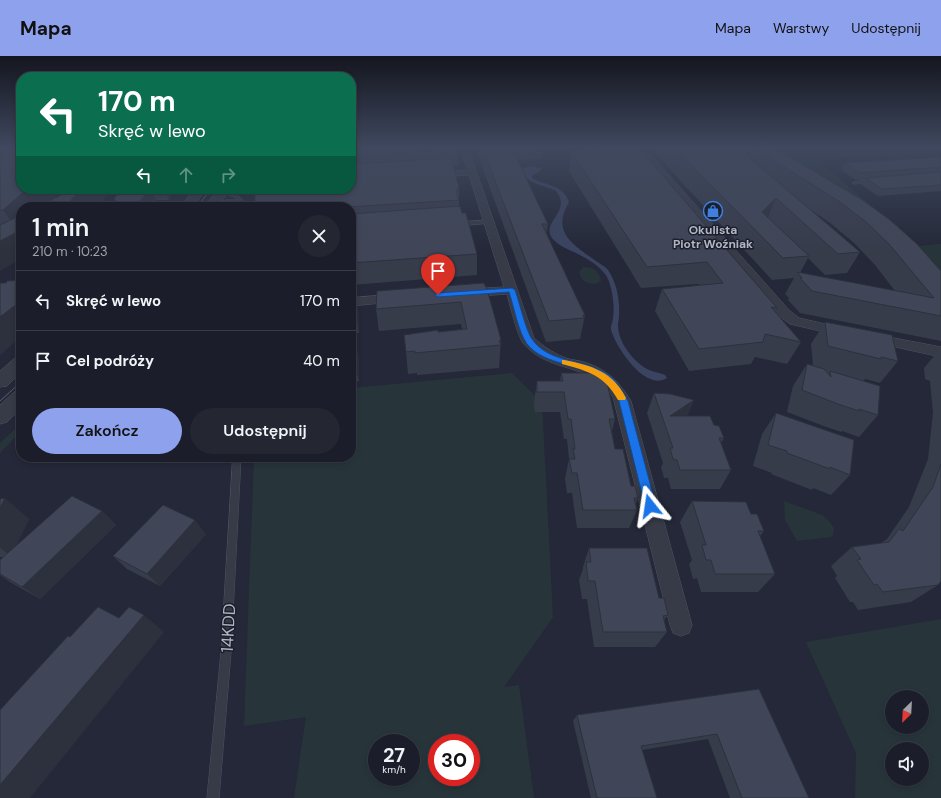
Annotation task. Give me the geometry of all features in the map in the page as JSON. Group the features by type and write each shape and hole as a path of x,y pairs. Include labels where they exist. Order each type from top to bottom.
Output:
{"street":[{"path":"476,182 528,340 539,351 562,362 582,366 603,375 618,390 623,401 682,625"},
{"path":"671,182 784,313 795,320 850,334"},
{"path":"215,202 221,194"},
{"path":"458,294 512,290"},
{"path":"356,302 412,297"},
{"path":"865,337 941,352"},
{"path":"0,381 16,367"},
{"path":"0,417 16,402"}],"lane":[{"path":"854,183 870,182"},
{"path":"232,194 238,197 241,202"},
{"path":"452,224 489,222"},
{"name":"14KDD","path":"213,798 226,652 237,462"}],"shaded area":[{"path":"818,182 843,182 891,223"},
{"path":"941,244 941,276 918,246"},
{"path":"583,267 590,268 598,272 601,281 596,284 585,281 581,278 579,272"},
{"path":"512,373 542,403 553,617 504,687 519,685 534,798 294,798 306,717 244,726 254,462 356,462 356,388"},
{"path":"16,428 16,436 0,453 0,443"},
{"path":"784,501 822,515 834,528 833,535 831,537 797,541 785,520"},
{"path":"941,619 941,798 855,798 856,753 806,642"}],"water":[{"path":"532,182 540,182 559,189 567,197 569,202 562,222 564,230 567,237 573,243 605,267 611,275 616,286 619,310 618,325 620,338 623,344 635,360 645,368 665,375 667,378 658,381 650,379 633,366 625,356 611,330 614,313 613,301 611,289 605,274 593,262 561,246 552,238 549,232 561,204 560,197 555,190"}],"building":[{"path":"0,182 16,182 16,194 21,194 3,210 0,210"},
{"path":"356,182 457,182 459,188 457,188 458,191 456,191 459,200 356,206 356,202 255,202 255,195 356,194"},
{"path":"495,182 528,182 548,224 542,224 585,315 583,315 584,318 549,321"},
{"path":"591,182 668,182 777,308 771,307 801,342 765,334 763,342 699,349 662,289 723,283 707,262 647,267"},
{"path":"707,182 777,182 860,252 838,254 776,198 762,212 809,256 783,258"},
{"path":"808,182 831,182 861,199 890,220 917,244 941,271 941,316 812,291 800,278 802,278 797,272 934,298 889,244 866,222 840,202"},
{"path":"871,182 941,182 941,185 882,189"},
{"path":"63,194 77,194 70,201 71,202 47,202"},
{"path":"118,194 147,194 138,202 116,202 114,198"},
{"path":"460,206 462,213 466,213 477,254 356,263 356,214"},
{"path":"16,217 16,233 0,241 0,225"},
{"path":"16,280 16,305 0,317 0,283 6,283 7,281"},
{"path":"484,283 494,314 501,345 415,353 415,351 406,352 404,335 438,330 438,332 467,329 461,302 376,309 377,291"},
{"path":"825,322 892,335 898,361 881,357 881,359 828,346"},
{"path":"807,364 824,369 831,377 830,371 880,386 878,415 859,409 859,411 802,390"},
{"path":"561,373 605,373 615,419 609,419 615,449 623,449 631,486 635,486 638,498 634,498 637,510 583,510 577,473 572,473 569,459 575,459 573,449 575,449 571,419 568,419 564,392 537,392 537,381 563,381"},
{"path":"654,393 670,394 694,400 670,416 710,416 714,425 719,426 724,438 719,438 731,470 680,470 677,460 673,459 670,448 673,448"},
{"path":"776,413 854,440 850,475 830,467 830,469 787,453 787,451 768,445"},
{"path":"941,464 941,581 938,585 883,592 877,584 874,585 857,560 861,559 852,547 889,542 899,529 903,531 933,487"},
{"path":"72,496 102,511 22,587 0,574 0,560"},
{"path":"5,498 0,508 0,499"},
{"path":"692,501 746,502 751,514 757,514 764,531 758,531 775,574 715,574 711,560 706,560 702,545 706,545"},
{"path":"163,505 195,520 147,574 113,556"},
{"path":"589,548 647,548 659,598 664,598 668,615 663,616 667,632 603,632 595,581 588,581 586,562 591,562"},
{"path":"98,607 119,618 129,607 144,615 0,785 0,710 68,636 70,637"},
{"path":"759,689 809,798 742,798 717,734 641,746 657,798 597,798 577,715"}],"tram line":[{"path":"201,202 207,194"},
{"path":"0,401 16,387"}],"slow traffic":[{"path":"564,362 582,366 603,375 618,390 622,398"}],"place":[{"name":"Okulista Piotr Woźniak","path":"713,211"}],"route":[{"path":"438,295 512,290 528,340 539,351 562,362 582,366 603,375 618,390 623,401 650,506"}]}
